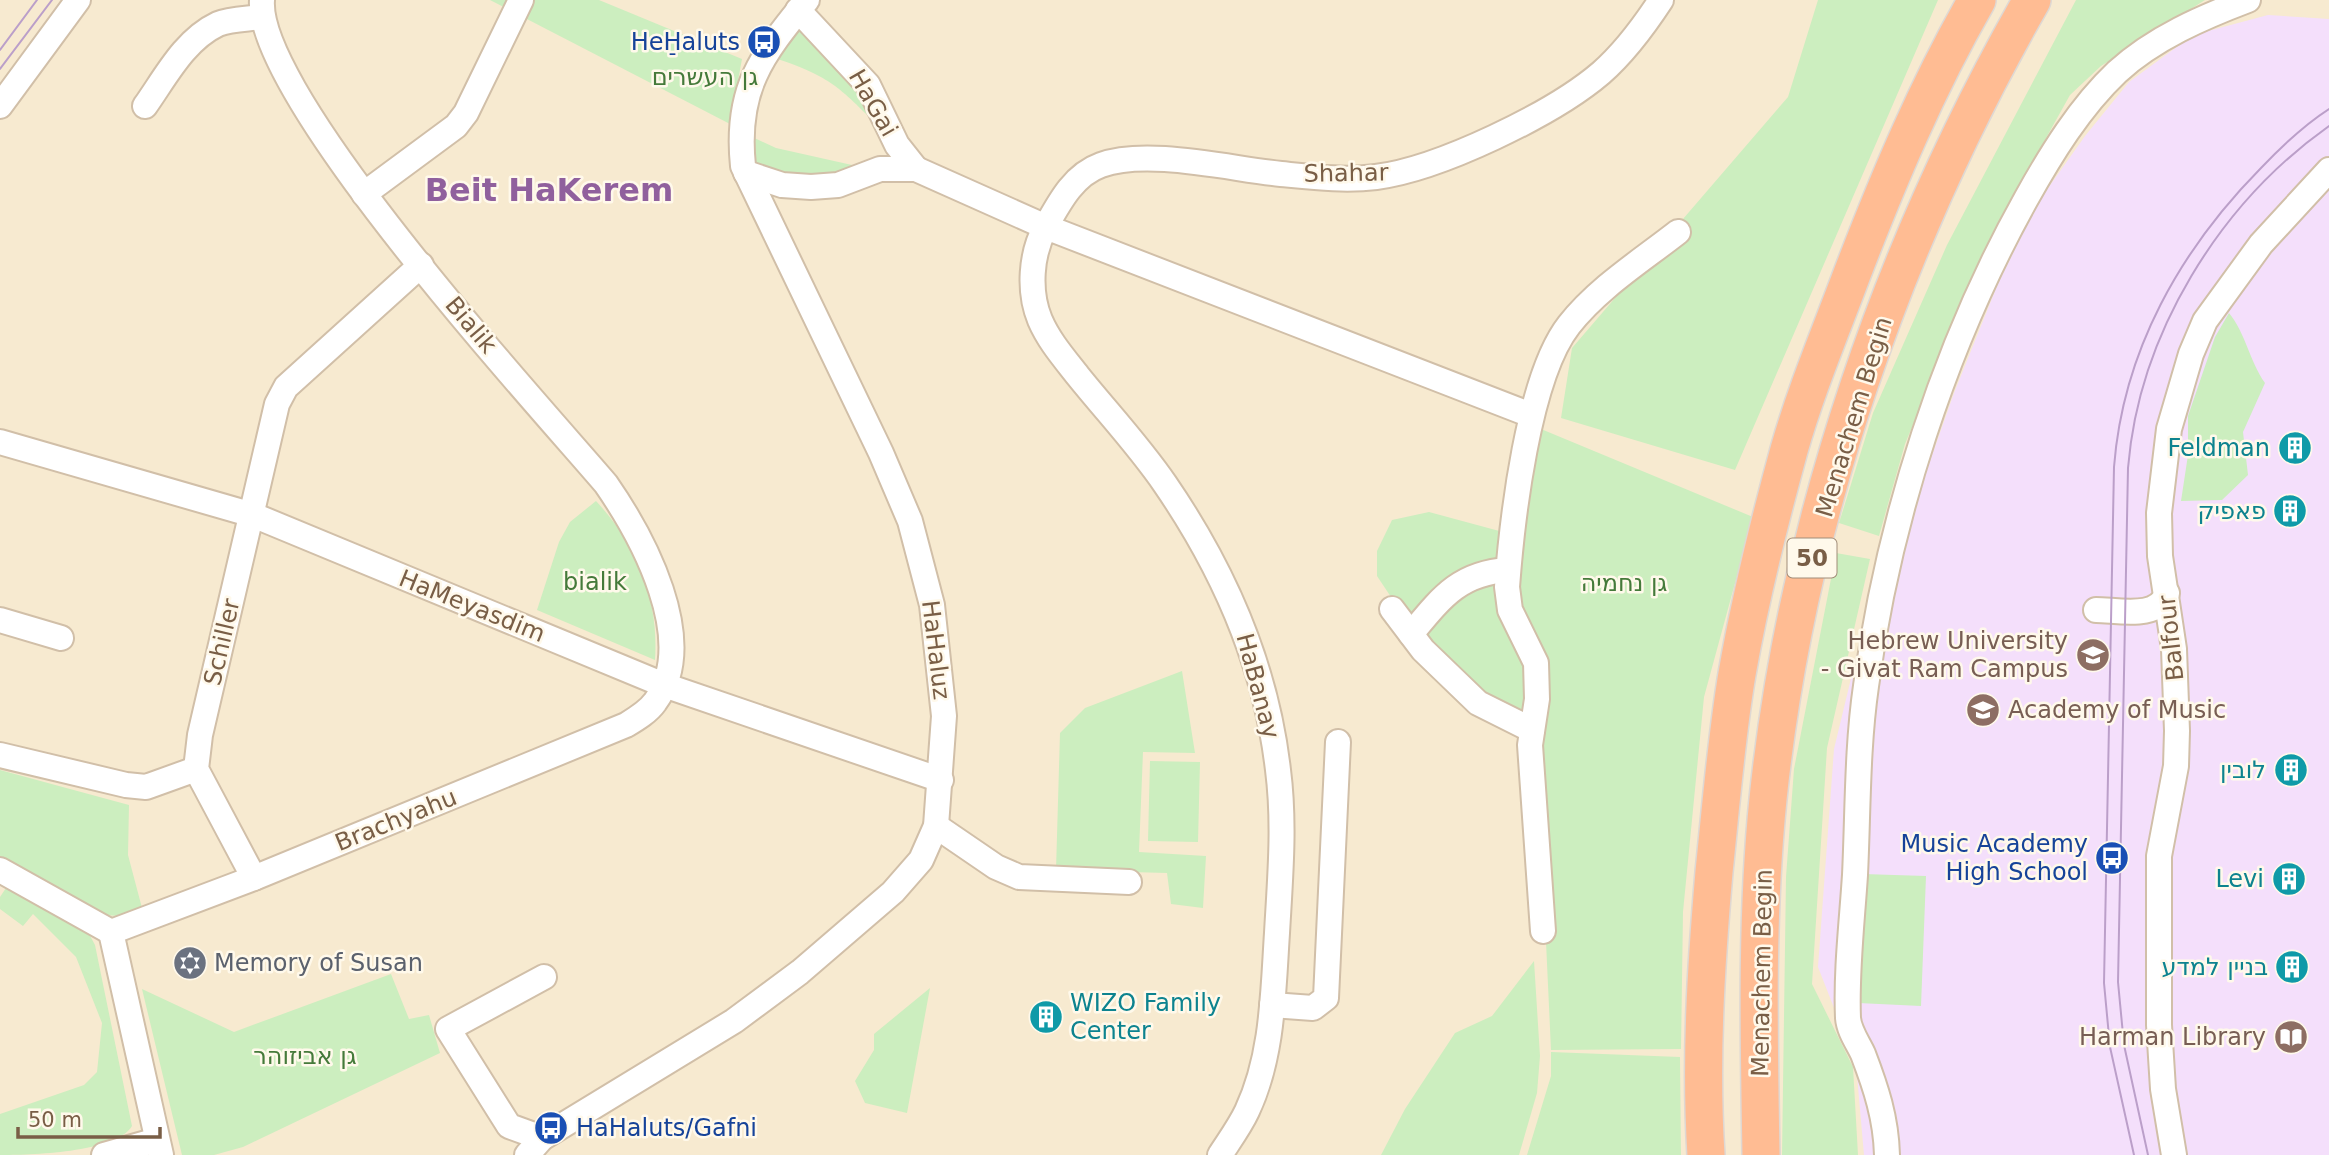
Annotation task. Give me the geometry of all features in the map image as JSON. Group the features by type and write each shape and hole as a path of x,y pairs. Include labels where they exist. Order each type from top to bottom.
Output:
{"highway":[{"name":"Menachem Begin","path":"1706,1155 1703,1055 1707,959 1721,797 1737,673 1766,543 1789,449 1812,379 1877,209 1934,80 1977,0"},
{"name":"Menachem Begin","path":"1761,1155 1763,866 1775,743 1800,607 1846,430 1913,242 1971,117 2032,0"}],"street":[{"path":"0,106 78,0"},
{"path":"364,194 456,126 466,113 521,0"},
{"name":"Shahar","path":"1046,227 1075,182 1086,172 1114,162 1142,159 1281,174 1356,178 1387,175 1441,159 1498,134 1589,82 1626,47 1661,0"},
{"path":"1886,1155 1886,1129 1880,1099 1849,1023 1849,989 1862,724 1891,549 1955,352 1990,269 2044,167 2067,132 2118,72 2180,30 2248,0"},
{"name":"HaGai","path":"803,5 868,85 893,137 916,169"},
{"name":"HaHaluz","path":"534,1146 734,1021 800,972 892,892 921,860 936,826 942,780 944,716 932,605 910,522 881,453 746,173 740,137 751,78 803,5"},
{"path":"145,106 181,55 202,33 220,23 262,8"},
{"name":"Bialik","path":"262,8 288,82 364,194 597,474 626,513 646,548 671,631 664,685"},
{"name":"HaGai","path":"746,173 782,185 811,187 838,185 880,169 916,169 1046,227 1531,415"},
{"name":"Balfour","path":"2174,1155 2163,1089 2158,1025 2158,856 2176,766 2172,627 2160,556 2159,524 2169,429 2191,354 2205,321 2231,282 2292,207 2329,170"},
{"name":"HaBanay","path":"1046,227 1039,241 1033,282 1038,316 1046,333 1163,481 1218,576 1255,657 1269,711 1279,774 1282,857 1272,1005 1264,1064 1247,1112 1220,1155"},
{"path":"1543,931 1531,776 1532,730 1537,699 1536,663 1510,610 1508,570 1531,415 1554,347 1569,325 1592,300 1678,232"},
{"name":"Schiller","path":"196,769 200,735 277,404 286,387 421,265"},
{"name":"HaMeyasdim","path":"0,442 253,515 664,685 942,780"},
{"path":"1411,634 1441,598 1462,581 1484,571 1508,570"},
{"path":"2096,610 2149,610 2162,604 2167,593"},
{"path":"1392,608 1411,634 1478,703 1532,730"},
{"path":"2149,610 2172,627"},
{"path":"0,620 61,638"},
{"name":"Brachyahu","path":"111,932 254,878 593,741 642,715 655,704 664,685"},
{"path":"1272,1005 1313,1008 1326,998 1338,742"},
{"path":"0,755 126,785 146,787 196,769 254,878"},
{"path":"936,826 996,867 1019,877 1129,881"},
{"path":"2,876 111,932 159,1148 104,1155"},
{"path":"534,1146 509,1126 448,1029 544,976"}],"shaded area":[{"path":"0,0 2329,0 2329,1155 0,1155"},
{"name":"Hebrew University - Givat Ram Campus","path":"2268,15 2329,19 2329,1155 1864,1155 1856,1064 1818,967 1834,749 1881,554 1895,560 1954,393 1997,286 2036,205 2085,136 2129,82 2193,35"}],"green space":[{"name":"גן העשרים","path":"490,0 599,0 742,59 730,124"},
{"path":"1818,0 1938,0 1735,470 1561,418 1572,348 1788,97"},
{"path":"2076,0 2205,0 2101,66 2070,95 1992,235 1905,444 1879,536 1839,523 1873,413 1947,245"},
{"path":"802,26 844,66 876,124 851,99 820,76 775,58"},
{"path":"750,136 776,148 861,167 805,181 753,165"},
{"path":"2229,313 2265,383 2243,432 2248,475 2222,500 2181,501 2188,455 2188,416 2215,337"},
{"name":"גן נחמיה","path":"1541,429 1753,517 1704,697 1683,912 1681,1049 1551,1050 1537,747 1517,580"},
{"name":"bialik","path":"596,501 623,536 642,574 653,616 655,660 537,610 559,542 570,522"},
{"path":"1429,512 1503,532 1531,697 1519,713 1494,702 1405,618 1377,576 1377,551 1392,520"},
{"path":"1836,553 1870,559 1827,748 1812,984 1853,1067 1858,1155 1782,1155 1786,877 1794,769"},
{"path":"1182,671 1195,753 1143,752 1139,852 1206,856 1203,908 1171,904 1167,873 1056,870 1060,733 1085,708"},
{"path":"1150,761 1200,762 1198,842 1148,841"},
{"path":"0,770 129,805 128,855 142,908 122,916 100,915 0,856"},
{"path":"1863,874 1926,876 1921,1006 1858,1003"},
{"path":"8,885 88,932 95,945 132,1126 123,1135 109,1142 71,1151 0,1155 0,1114 84,1085 97,1072 102,1023 76,957 33,914 23,926 0,909 0,897"},
{"path":"1534,961 1540,1056 1537,1093 1519,1155 1381,1155 1405,1109 1455,1033 1492,1016"},
{"name":"גן אביזוהר","path":"391,974 409,1019 429,1015 440,1053 243,1147 214,1155 182,1155 142,989 234,1032"},
{"path":"930,988 907,1113 865,1103 855,1081 874,1050 874,1034"},
{"path":"1551,1052 1680,1057 1681,1155 1527,1155 1551,1076"}],"tram line":[{"path":"0,50 37,0"},
{"path":"0,69 52,0"},
{"path":"2134,1155 2110,1047 2104,983 2114,467 2120,424 2129,383 2143,343 2181,268 2205,233 2261,168 2293,137 2329,109"},
{"path":"2148,1155 2124,1045 2118,982 2128,468 2135,418 2167,321 2191,276 2220,233 2253,194 2289,158 2329,126"}],"place":[{"name":"HeH̠aluts","path":"764,42"},
{"name":"Feldman","path":"2295,448"},
{"name":"פאפיק","path":"2290,511"},
{"name":"Hebrew University - Givat Ram Campus","path":"2093,655"},
{"name":"Academy of Music","path":"1983,710"},
{"name":"לובין","path":"2291,770"},
{"name":"Music Academy High School","path":"2112,858"},
{"name":"Levi","path":"2289,879"},
{"name":"Memory of Susan","path":"190,963"},
{"name":"בניין למדע","path":"2292,967"},
{"name":"WIZO Family Center","path":"1046,1017"},
{"name":"Harman Library","path":"2291,1037"},
{"name":"HaHaluts/Gafni","path":"551,1128"}],"district":[{"name":"Beit HaKerem","path":"549,190"}]}
